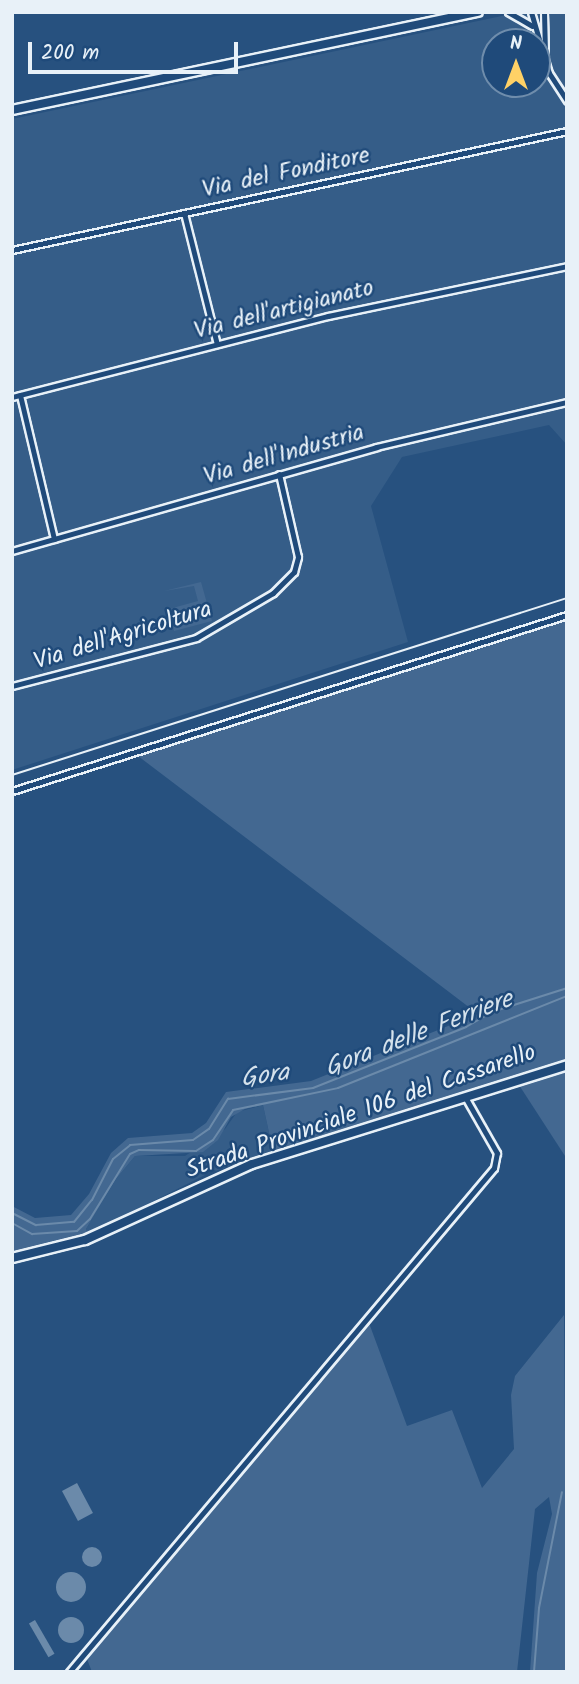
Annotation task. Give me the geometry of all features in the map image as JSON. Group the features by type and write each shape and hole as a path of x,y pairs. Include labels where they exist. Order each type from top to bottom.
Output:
{"street":[{"path":"12,110 478,12"},
{"path":"508,12 533,27"},
{"path":"531,12 533,27"},
{"path":"544,12 545,28"},
{"path":"545,24 551,12"},
{"path":"551,79 567,101"},
{"name":"Via del Fonditore","path":"12,250 567,131"},
{"path":"184,213 217,344"},
{"name":"Via dell'artigianato","path":"12,397 217,344 567,266"},
{"path":"20,395 54,539"},
{"name":"Via dell'Industria","path":"12,551 279,474 567,402"},
{"name":"Via dell'Agricoltura","path":"12,686 196,638 234,619 273,593 294,572 298,558 279,474"},
{"path":"12,791 567,615"},
{"name":"Strada Provinciale 106 del Cassarello","path":"12,1258 85,1240 241,1168 567,1065"},
{"path":"69,1672 494,1168 497,1153 464,1097"}],"shaded area":[{"path":"521,12 567,12 567,445 549,425 402,457 371,506 408,642 12,770 12,119"},
{"path":"201,582 212,621 174,631 169,609 198,601 194,586 164,591"},
{"path":"567,617 567,1060 273,1151 263,1105 245,1109 231,1117 218,1140 203,1152 135,1156 116,1179 86,1229 88,1234 12,1254 12,1206 35,1218 71,1215 89,1194 111,1153 128,1138 192,1133 206,1123 226,1092 311,1081 478,1014 138,756"},
{"path":"567,1072 567,1155 565,1156 519,1085"},
{"path":"263,1105 273,1151 216,1171 210,1167 205,1175 88,1234 86,1229 116,1179 135,1156 185,1156 225,1129 237,1112"},
{"path":"564,1315 567,1672 530,1672 537,1573 552,1514 549,1497 535,1509 517,1672 92,1672 87,1659 369,1323 407,1426 452,1410 482,1488 514,1449 511,1395 515,1376"},
{"path":"77,1483 93,1513 78,1521 62,1491"},
{"path":"92,1547 99,1550 102,1557 99,1564 92,1567 85,1564 82,1557 85,1550"},
{"path":"71,1572 77,1573 85,1581 85,1593 77,1601 71,1602 65,1601 57,1593 56,1587 57,1581 65,1573"},
{"path":"71,1617 80,1621 84,1630 80,1639 71,1643 62,1639 58,1630 62,1621"},
{"path":"35,1620 54,1654 48,1657 29,1624"}],"waterway":[{"name":"Gora","path":"12,1213 36,1225 74,1222 92,1200 113,1159 130,1145 193,1140 209,1129 228,1099 313,1088 466,1027 492,1012 567,988"},
{"name":"Gora delle Ferriere","path":"12,1223 32,1234 77,1231 90,1219 130,1154 139,1150 196,1151 213,1140 233,1110 338,1088 567,996"},
{"path":"534,1672 539,1608 562,1492"}],"railway":[{"path":"12,775 567,598"}]}
